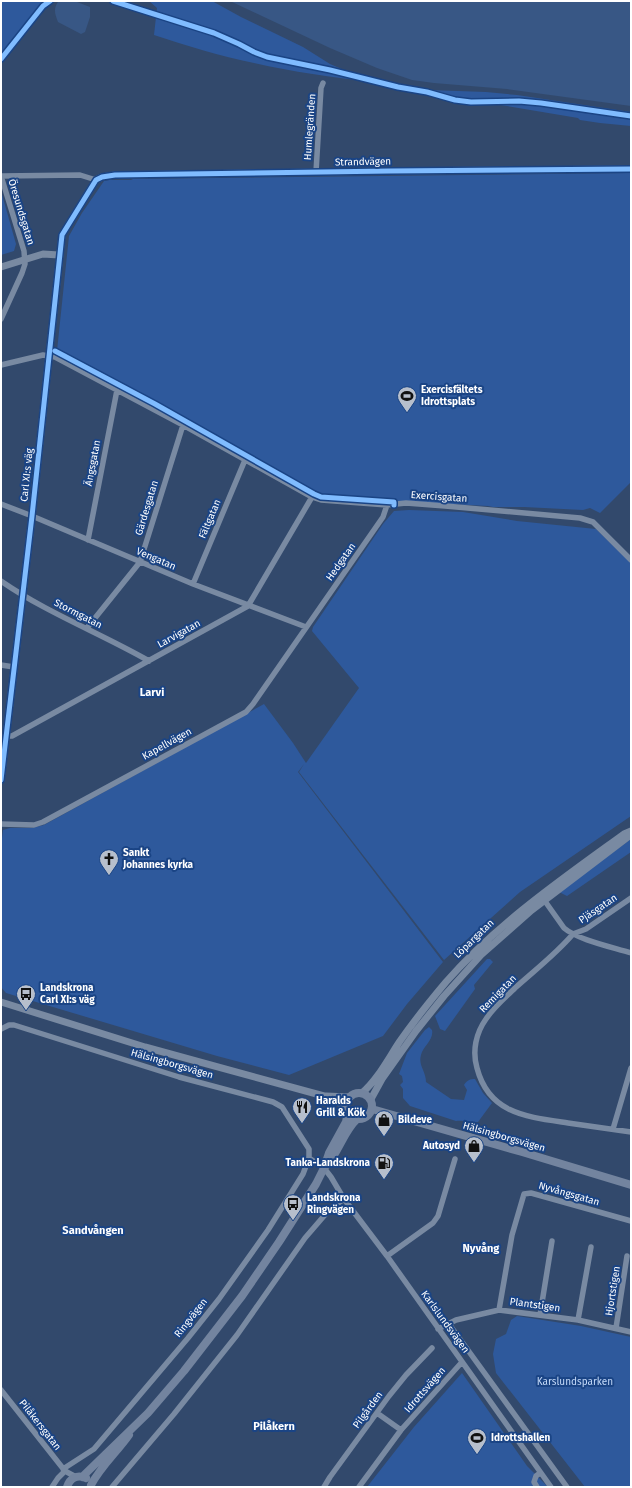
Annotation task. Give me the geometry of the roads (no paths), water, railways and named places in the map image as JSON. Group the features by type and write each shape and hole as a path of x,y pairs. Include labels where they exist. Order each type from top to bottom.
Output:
{"main road":[{"path":"324,1168 329,1153 346,1122 347,1109 350,1097 355,1093 362,1093 371,1099 372,1109 367,1116 363,1118 357,1119 352,1117 347,1109"},
{"name":"Hälsingborgsvägen","path":"372,1109 631,1185"},
{"path":"91,1486 102,1468 184,1371 242,1296 293,1221 324,1168 334,1156 351,1125 357,1119"},
{"path":"67,1486 71,1480 79,1477 137,1425"},
{"path":"79,1477 88,1480 91,1486"}],"street":[{"name":"Humlegränden","path":"316,172 323,83"},
{"name":"Strandvägen","path":"96,180 102,177 115,175 631,169"},
{"path":"1,176 80,175 96,180"},
{"name":"Öresundsgatan","path":"1,176 24,251 25,259 22,273 1,319"},
{"name":"Carl XI:s väg","path":"1,780 32,516 62,235 96,180"},
{"path":"1,267 43,254 60,255"},
{"path":"1,365 49,356"},
{"name":"Exercisgatan","path":"49,356 55,357 117,390 312,497 321,500 386,505 406,503 438,505 588,520 593,522 631,560"},
{"name":"Ängsgatan","path":"88,540 117,390"},
{"name":"Gärdesgatan","path":"87,628 140,562 182,425"},
{"name":"Fältgatan","path":"192,584 245,460"},
{"path":"248,606 312,497"},
{"name":"Vengatan","path":"1,504 192,584 306,627"},
{"name":"Hedgatan","path":"306,627 383,517 386,505"},
{"name":"Stormgatan","path":"1,581 23,595 149,661"},
{"name":"Larvigatan","path":"6,736 12,736 248,606"},
{"name":"Kapellvägen","path":"1,824 34,825 43,822 246,712 306,627"},
{"path":"1,665 14,667"},
{"name":"Löpargatan","path":"362,1093 369,1087 415,1020 451,976 493,934 631,832"},
{"path":"542,898 564,928 573,934 631,953"},
{"name":"Löpargatan","path":"371,1099 416,1031 470,966 542,898"},
{"name":"Pjäsgatan","path":"573,934 586,929 631,898"},
{"name":"Remigatan","path":"573,934 498,1004 485,1019 479,1031 474,1051 476,1065 484,1086 491,1095 506,1108 514,1112 542,1120 631,1132"},
{"name":"Hälsingborgsvägen","path":"1,1002 138,1045 324,1096 350,1097"},
{"name":"Hälsingborgsvägen","path":"1,1029 9,1025 14,1025 179,1077 273,1102 282,1107 309,1149 309,1158"},
{"path":"613,1129 631,1068"},
{"name":"Hälsingborgsvägen","path":"324,1096 347,1109"},
{"path":"309,1158 324,1168"},
{"name":"Ringvägen","path":"52,1487 64,1470 94,1449 219,1299 268,1230 303,1174 309,1158"},
{"path":"387,1256 426,1230 438,1216 455,1159"},
{"name":"Karlslundsvägen","path":"324,1168 344,1199 387,1256 551,1487"},
{"name":"Nyvångsgatan","path":"498,1310 512,1235 524,1194 531,1193 631,1221"},
{"path":"112,1487 170,1419 233,1341 269,1292 305,1238 330,1209 344,1199"},
{"path":"540,1315 552,1241"},
{"path":"578,1320 591,1247"},
{"name":"Hjortstigen","path":"616,1328 628,1256"},
{"name":"Plantstigen","path":"438,1329 456,1320 498,1310 578,1320 631,1332"},
{"name":"Karlslundsvägen","path":"449,1324 567,1487"},
{"name":"Pilgården","path":"324,1487 406,1375 432,1348"},
{"name":"Idrottsvägen","path":"359,1487 401,1430 462,1362"},
{"path":"474,1378 483,1372"},
{"name":"Pilåkersgatan","path":"1,1390 64,1470 79,1477"},
{"path":"377,1413 401,1430"},
{"name":"Pilåkersgatan","path":"64,1470 67,1486"},
{"path":"537,1487 534,1482 536,1476 540,1473"}],"place":[{"name":"Exercisfältets Idrottsplats","path":"407,413"},
{"name":"Sankt Johannes kyrka","path":"109,876"},
{"name":"Landskrona Carl XI:s väg","path":"26,1011"},
{"name":"Haralds Grill & Kök","path":"302,1124"},
{"name":"Bildeve","path":"384,1137"},
{"name":"Autosyd","path":"474,1163"},
{"name":"Tanka-Landskrona","path":"384,1180"},
{"name":"Landskrona Ringvägen","path":"293,1221"},
{"name":"Idrottshallen","path":"477,1455"}],"district":[{"name":"Larvi","path":"152,692"},
{"name":"Sandvången","path":"93,1230"},
{"name":"Nyvång","path":"481,1248"},
{"name":"Pilåkern","path":"274,1426"}],"park label":[{"name":"Karslundsparken","path":"575,1382"}]}
